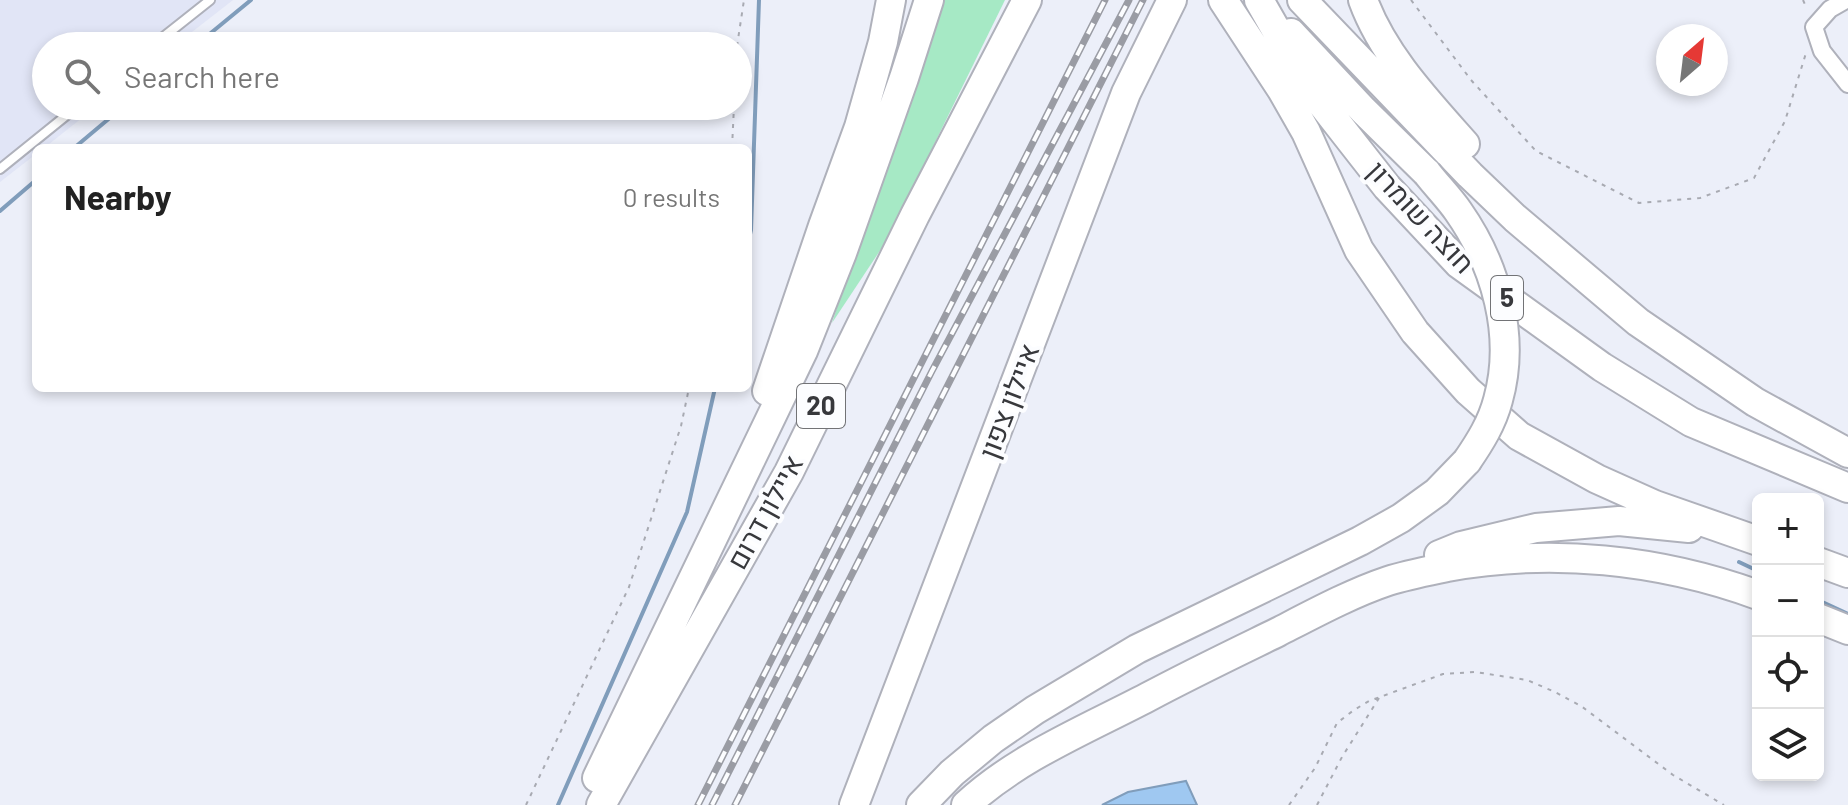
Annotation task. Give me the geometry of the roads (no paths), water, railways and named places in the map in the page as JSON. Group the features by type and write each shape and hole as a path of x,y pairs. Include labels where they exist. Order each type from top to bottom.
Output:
{"highway":[{"path":"727,509 859,127 883,42 891,0"},
{"path":"583,805 803,351 842,253 929,0"},
{"name":"איילון דרום","path":"601,805 789,472 915,215 1027,0"},
{"name":"איילון צפון","path":"854,805 1126,93 1172,0"},
{"path":"921,805 982,748 1035,710 1137,649 1401,518 1437,492 1467,461 1481,440 1498,401 1504,352 1501,305 1483,254 1459,212 1427,173 1260,0"},
{"name":"חוצה שומרון","path":"1260,0 1308,86 1387,187 1459,264 1602,367 1691,422 1848,488"},
{"path":"1302,0 1470,175 1515,218 1638,322 1755,402 1848,453"},
{"path":"1363,0 1369,18 1400,66 1569,262"},
{"path":"1228,7 1306,132 1359,250 1415,332 1468,391 1519,436 1597,479 1655,505 1747,537"},
{"path":"1301,620 1379,578 1461,546 1536,528 1619,521 1747,537"},
{"path":"966,805 1003,774 1042,751 1196,671 1387,581 1438,569 1504,560 1588,559 1630,563 1695,576 1752,593"},
{"path":"1824,564 1848,573"},
{"path":"1824,620 1848,630"}],"street":[{"path":"1846,0 1830,9 1814,27 1822,51 1848,84"}],"lane":[{"path":"170,32 210,0"},
{"path":"0,169 61,120"}],"water":[{"path":"1186,781 1197,805 1102,805 1128,792"}],"waterway":[{"path":"212,32 251,0"},
{"path":"752,201 759,0"},
{"path":"79,144 107,120"},
{"path":"0,211 32,183"},
{"path":"558,805 687,512 714,392"},
{"path":"1739,562 1752,568"},
{"path":"1824,603 1848,614"}],"railway":[{"path":"698,805 1105,0"},
{"path":"712,805 932,371 1129,0"},
{"path":"735,805 1143,0"}]}
